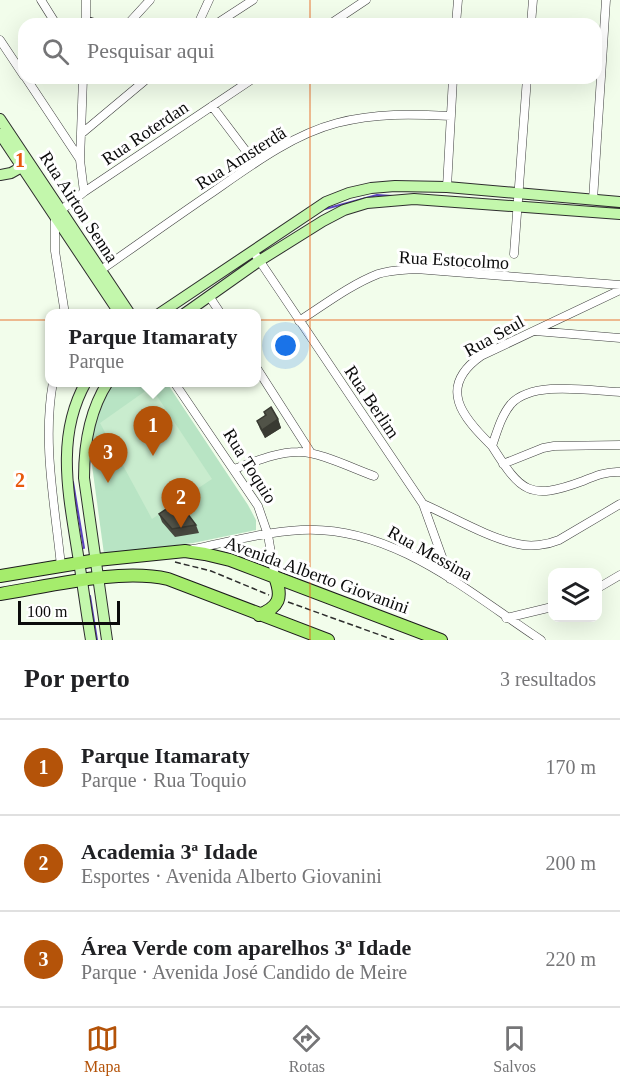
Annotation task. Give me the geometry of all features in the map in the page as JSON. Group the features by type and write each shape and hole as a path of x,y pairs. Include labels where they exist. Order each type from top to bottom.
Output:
{"main road":[{"name":"Avenida Alberto Giovanini","path":"0,576 97,560 185,551 230,560 441,640"},
{"path":"0,594 99,578 140,575 168,579 328,640"},
{"path":"259,615 275,606 279,599 279,589 275,578"}],"street":[{"path":"41,0 52,18"},
{"path":"86,0 86,18"},
{"path":"134,18 150,0"},
{"path":"201,18 209,0"},
{"path":"225,18 253,0"},
{"path":"339,18 366,0"},
{"path":"456,18 458,0"},
{"path":"532,18 533,0"},
{"path":"602,62 606,0"},
{"path":"0,40 18,67"},
{"path":"30,84 80,160"},
{"path":"83,84 80,160 84,192"},
{"path":"81,134 141,84"},
{"name":"Rua Roterdan","path":"58,212 84,192 245,84"},
{"path":"447,187 453,84"},
{"path":"514,254 527,84"},
{"path":"593,200 601,84"},
{"path":"212,106 255,163"},
{"name":"Rua Amsterdã","path":"101,270 255,163 296,140 335,124 365,117 400,113 451,116"},
{"name":"Rua Airton Senna","path":"0,119 3,136 26,164 127,309"},
{"path":"0,176 26,164"},
{"path":"191,309 326,202 371,188 447,187 518,200 620,214"},
{"path":"167,309 256,256 323,220 367,203 414,199 620,202"},
{"path":"58,212 55,250 64,309"},
{"path":"58,212 117,309"},
{"name":"Rua Berlim","path":"256,256 423,504 450,579"},
{"name":"Rua Estocolmo","path":"299,321 378,274 396,270 416,269 620,285"},
{"name":"Rua Seul","path":"492,447 471,426 458,398 458,380 467,366 481,356 620,290"},
{"path":"209,296 218,309"},
{"path":"535,331 620,338"},
{"path":"261,375 311,453"},
{"path":"51,387 48,439 61,566"},
{"path":"84,387 71,415 66,440 66,484 91,640"},
{"path":"105,387 95,406 87,432 84,478 107,640"},
{"name":"Rua Toquio","path":"177,387 258,506 268,535 275,578"},
{"path":"620,392 551,389 522,395 503,414 492,447 514,480 524,488 537,491 551,491 597,476 620,472"},
{"path":"503,464 554,446 620,445"},
{"path":"234,469 280,454 298,452 311,453 374,476"},
{"path":"423,504 493,535 518,544 532,546 559,540 620,504"},
{"name":"Rua Messina","path":"185,551 302,530 366,536 391,545 450,579 541,640"},
{"path":"602,585 620,575"},
{"path":"506,618 548,608"}],"path":[{"path":"175,562 211,571 279,599 394,640"}],"green space":[{"path":"111,387 170,387 248,505 256,520 256,530 193,543 104,554 89,443 102,400"},
{"path":"151,387 212,479 152,519 100,423"}],"building":[{"path":"271,407 278,419 262,430 257,421 266,415 264,412"},
{"path":"178,501 196,525 172,529 159,514"}],"waterway":[{"path":"325,209 377,195 393,196"},
{"path":"73,482 84,548"},
{"path":"90,596 97,640"}],"place":[{"name":"Parque Itamaraty","path":"153,456"},
{"name":"Área Verde com aparelhos 3ª Idade","path":"108,483"},
{"name":"Academia 3ª Idade","path":"181,528"}]}
